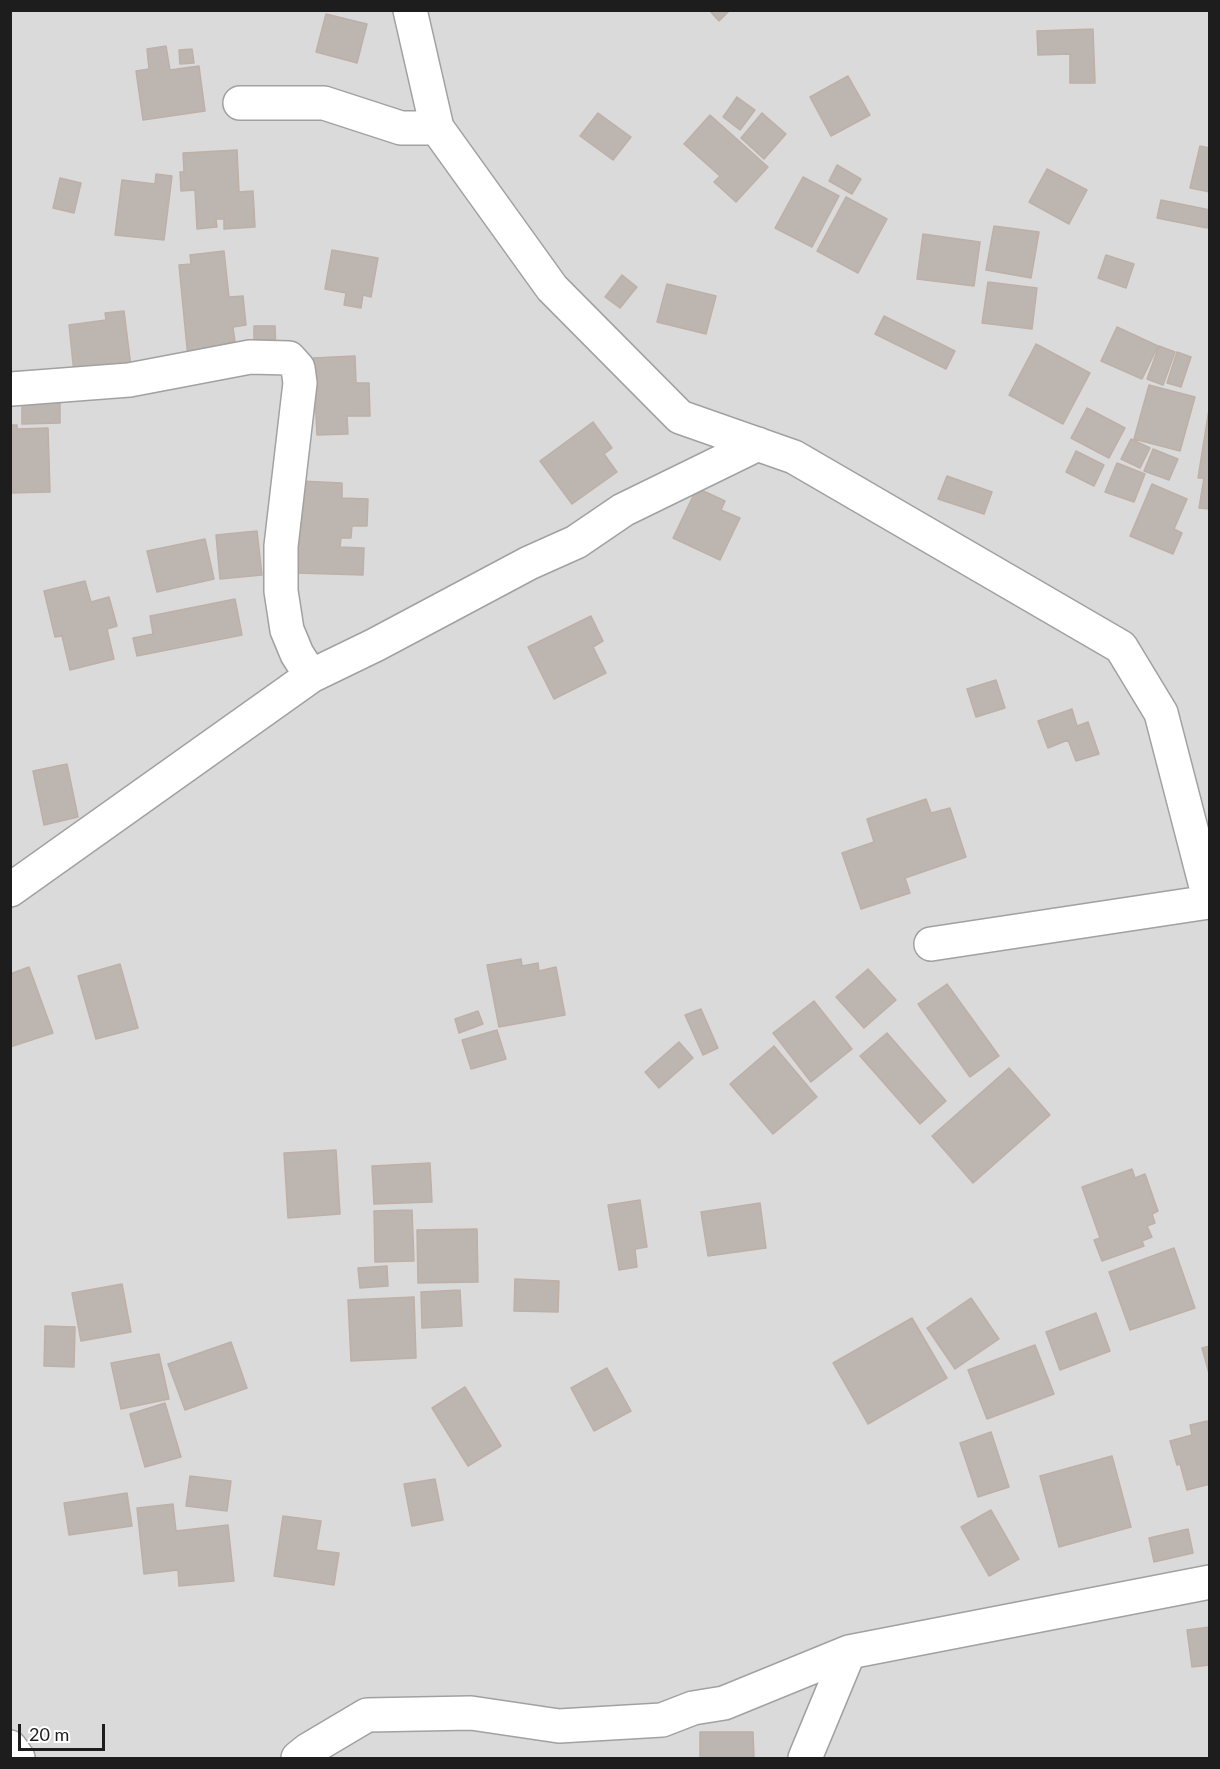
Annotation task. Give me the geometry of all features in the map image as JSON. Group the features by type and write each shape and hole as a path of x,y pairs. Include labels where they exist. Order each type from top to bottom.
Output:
{"street":[{"path":"410,10 437,128 552,288 680,417 794,457 1121,647 1161,713 1209,902 931,944"},
{"path":"240,103 324,103 401,128 437,128"},
{"path":"11,389 129,380 250,357 289,358 298,368 300,383 281,546 281,591 287,630 297,654 311,676"},
{"path":"10,890 311,676 375,645 529,563 576,542 622,510 758,444"},
{"path":"298,1758 368,1714 471,1713 559,1726 662,1720 693,1708 724,1703 849,1652 1209,1582"},
{"path":"805,1758 849,1652"},
{"path":"10,1748 18,1758"}],"shaded area":[{"path":"11,11 1209,11 1209,1758 11,1758"}],"building":[{"path":"709,10 730,10 719,21"},
{"path":"326,14 367,24 357,63 316,52"},
{"path":"1093,29 1095,83 1070,83 1070,54 1038,55 1037,31"},
{"path":"166,46 170,70 199,66 205,111 143,120 136,71 149,69 147,49"},
{"path":"192,49 194,63 180,64 179,50"},
{"path":"848,76 870,115 831,136 810,97"},
{"path":"737,97 755,110 740,130 723,117"},
{"path":"598,113 631,137 613,160 580,136"},
{"path":"762,113 786,134 764,159 741,138"},
{"path":"710,115 768,167 736,202 714,182 720,176 684,144"},
{"path":"1200,146 1210,148 1210,192 1190,188"},
{"path":"237,150 239,192 253,191 255,227 224,229 224,219 216,219 217,227 197,229 195,190 181,191 180,172 184,172 183,153"},
{"path":"837,165 861,179 852,194 829,181"},
{"path":"1047,169 1087,190 1069,224 1029,202"},
{"path":"156,174 172,176 164,240 115,235 122,180 155,184"},
{"path":"803,177 839,196 812,247 775,228"},
{"path":"60,178 81,183 74,213 53,208"},
{"path":"846,197 887,219 858,273 817,251"},
{"path":"1161,200 1210,210 1207,228 1157,218"},
{"path":"994,226 1039,232 1031,278 986,270"},
{"path":"923,234 980,242 974,286 917,279"},
{"path":"332,250 378,258 371,297 363,295 361,308 344,305 346,293 325,289"},
{"path":"224,251 229,297 243,296 246,325 233,327 235,342 226,343 227,355 188,358 179,265 191,264 190,255"},
{"path":"1106,255 1134,264 1126,288 1098,278"},
{"path":"622,275 637,287 620,308 605,297"},
{"path":"988,282 1037,288 1032,329 982,323"},
{"path":"667,284 716,296 706,334 657,322"},
{"path":"124,311 131,367 74,373 69,325 106,320 105,313"},
{"path":"884,316 955,351 946,369 875,334"},
{"path":"254,326 275,326 276,354 254,354"},
{"path":"1117,327 1158,346 1142,379 1101,361"},
{"path":"1036,344 1090,373 1063,424 1009,395"},
{"path":"1159,346 1175,352 1163,385 1147,379"},
{"path":"1177,352 1191,357 1181,387 1167,383"},
{"path":"355,356 356,383 369,383 370,416 347,416 348,434 317,435 313,358"},
{"path":"1149,385 1195,397 1180,451 1134,439"},
{"path":"60,398 60,423 22,424 22,399"},
{"path":"1210,403 1210,509 1199,508 1204,478 1198,478"},
{"path":"1087,408 1125,428 1109,458 1071,438"},
{"path":"593,422 612,448 604,454 617,472 572,504 540,461"},
{"path":"10,425 17,425 17,429 48,428 50,492 10,493"},
{"path":"1131,439 1150,448 1140,468 1121,459"},
{"path":"1153,449 1178,459 1169,480 1144,471"},
{"path":"1076,451 1104,465 1094,486 1066,472"},
{"path":"1117,463 1145,474 1134,502 1105,492"},
{"path":"947,476 992,492 984,514 938,499"},
{"path":"300,481 342,483 342,498 368,499 367,526 352,526 351,538 341,538 340,547 364,548 363,575 296,573"},
{"path":"1152,484 1187,499 1174,529 1182,533 1173,554 1130,536"},
{"path":"697,488 725,501 721,510 740,518 720,560 673,538"},
{"path":"257,531 262,575 220,579 216,535"},
{"path":"205,539 214,579 157,592 147,551"},
{"path":"85,581 91,602 109,597 117,626 107,629 114,659 70,670 62,636 55,637 44,591"},
{"path":"235,599 242,635 137,656 133,638 153,634 150,616"},
{"path":"591,616 603,641 593,647 606,673 554,699 528,647"},
{"path":"996,680 1005,708 976,717 967,689"},
{"path":"1072,709 1077,726 1088,722 1099,754 1076,761 1068,740 1048,748 1038,721"},
{"path":"67,764 78,817 44,825 33,771"},
{"path":"926,799 931,813 950,808 966,857 905,878 910,893 861,909 842,853 874,842 867,819"},
{"path":"521,959 522,966 538,963 539,971 556,967 565,1015 499,1027 487,965"},
{"path":"120,964 138,1028 96,1039 78,976"},
{"path":"29,967 53,1033 10,1047 10,974"},
{"path":"868,969 896,1000 864,1028 836,997"},
{"path":"947,984 999,1056 970,1077 918,1004"},
{"path":"814,1001 852,1049 811,1082 773,1033"},
{"path":"701,1009 718,1048 703,1055 685,1015"},
{"path":"478,1011 483,1024 459,1033 455,1019"},
{"path":"497,1030 506,1059 471,1069 462,1040"},
{"path":"887,1033 946,1101 920,1124 860,1056"},
{"path":"679,1042 693,1058 659,1088 645,1072"},
{"path":"774,1046 817,1097 773,1134 730,1084"},
{"path":"1009,1068 1050,1115 973,1183 932,1136"},
{"path":"336,1150 340,1214 288,1218 284,1153"},
{"path":"430,1163 432,1202 374,1204 372,1166"},
{"path":"1132,1169 1135,1178 1145,1174 1158,1211 1152,1214 1155,1223 1147,1226 1152,1237 1142,1241 1144,1246 1102,1261 1094,1240 1100,1238 1082,1187"},
{"path":"640,1200 647,1247 635,1249 637,1267 619,1270 608,1205"},
{"path":"760,1203 766,1248 708,1256 701,1212"},
{"path":"412,1210 414,1261 375,1262 374,1211"},
{"path":"477,1229 478,1282 418,1283 417,1230"},
{"path":"1174,1248 1195,1308 1130,1330 1109,1272"},
{"path":"387,1266 388,1286 360,1288 358,1268"},
{"path":"515,1279 559,1281 558,1312 514,1311"},
{"path":"122,1284 131,1332 81,1341 72,1293"},
{"path":"460,1290 462,1326 422,1328 421,1292"},
{"path":"414,1297 416,1358 351,1361 348,1300"},
{"path":"971,1298 999,1339 955,1369 927,1328"},
{"path":"1096,1313 1110,1351 1060,1370 1046,1332"},
{"path":"912,1318 947,1378 868,1424 833,1363"},
{"path":"45,1326 75,1327 74,1367 44,1366"},
{"path":"231,1342 247,1388 185,1410 168,1364"},
{"path":"1035,1345 1054,1394 987,1419 968,1370"},
{"path":"1210,1346 1210,1377 1202,1348"},
{"path":"159,1354 169,1399 121,1409 111,1363"},
{"path":"607,1368 631,1411 594,1431 571,1388"},
{"path":"465,1387 501,1446 468,1466 432,1408"},
{"path":"165,1403 181,1457 145,1467 130,1414"},
{"path":"1207,1421 1210,1424 1210,1484 1187,1490 1180,1464 1177,1465 1170,1441 1192,1435 1190,1425"},
{"path":"991,1432 1009,1487 978,1497 960,1443"},
{"path":"1112,1456 1131,1527 1059,1547 1040,1476"},
{"path":"190,1476 231,1481 227,1511 186,1506"},
{"path":"435,1479 443,1520 412,1526 404,1484"},
{"path":"127,1493 132,1526 69,1535 64,1503"},
{"path":"173,1504 176,1531 228,1525 234,1581 179,1586 178,1570 144,1574 137,1508"},
{"path":"991,1510 1019,1559 989,1576 961,1527"},
{"path":"283,1516 321,1521 316,1550 339,1553 334,1585 274,1576"},
{"path":"1188,1529 1193,1553 1154,1562 1149,1538"},
{"path":"1210,1627 1210,1665 1192,1667 1187,1630"},
{"path":"700,1732 753,1732 754,1758 700,1758"}]}
